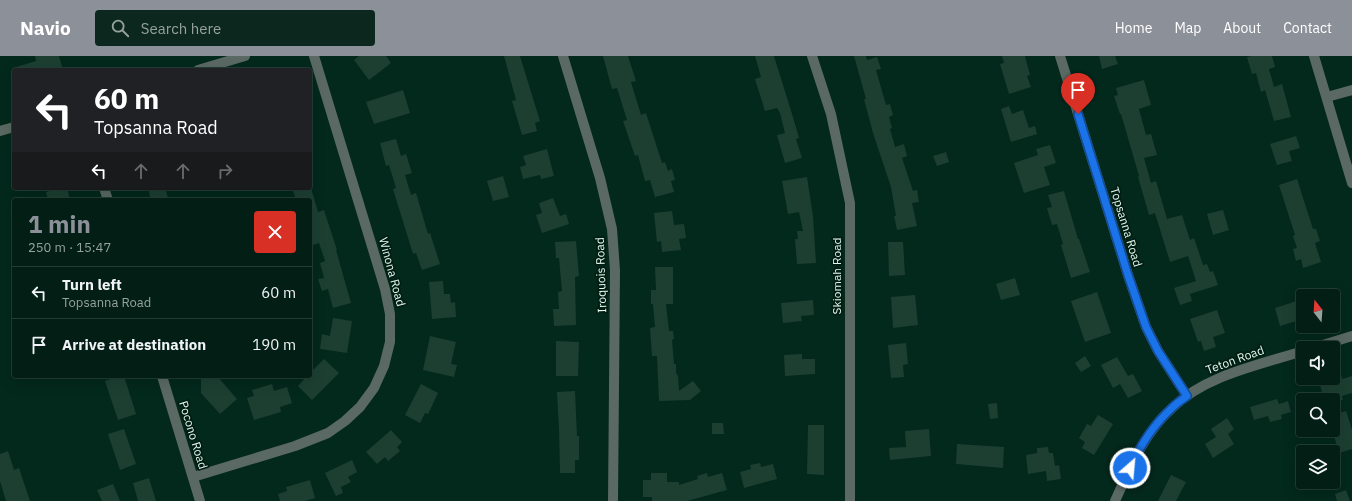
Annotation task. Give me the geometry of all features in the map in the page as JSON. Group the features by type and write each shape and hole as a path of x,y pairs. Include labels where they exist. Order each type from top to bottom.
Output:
{"street":[{"path":"205,68 245,56"},
{"name":"Winona Road","path":"193,477 295,446 328,433 345,421 360,407 374,388 384,366 390,342 390,314 385,289 314,56"},
{"name":"Iroquois Road","path":"563,56 600,178 612,229 616,270 613,501"},
{"name":"Skiomah Road","path":"812,56 830,114 850,202 850,501"},
{"name":"Topsanna Road","path":"1060,56 1128,275 1146,327 1158,351 1187,396"},
{"path":"1314,56 1352,183"},
{"path":"1327,98 1352,90"},
{"path":"0,131 12,128"},
{"path":"1336,341 1352,336"},
{"name":"Teton Road","path":"1115,501 1135,456 1156,425 1172,407 1209,383 1237,371 1296,353"},
{"name":"Pocono Road","path":"163,378 200,501"}],"building":[{"path":"35,56 59,56 62,68 13,68 36,61"},
{"path":"359,56 386,56 391,63 369,80 354,60"},
{"path":"504,56 520,56 540,121 535,123 537,131 522,135 512,101 516,100"},
{"path":"603,56 628,56 636,81 631,82 641,115 646,113 662,163 665,162 668,171 672,169 675,180 671,181 674,192 655,197 650,180 645,181 638,155 635,156 623,121 627,120 617,88 612,89"},
{"path":"755,56 774,56 799,138 796,139 802,158 785,163 777,135 785,133 780,113 777,108 765,111 755,79 761,77"},
{"path":"854,56 866,56 867,60 877,57 881,69 876,70 886,105 890,104 893,115 889,117 892,128 890,129 895,147 904,144 907,156 902,158 913,191 917,190 919,202 912,203 917,226 897,230 891,187 873,133 864,99 866,99"},
{"path":"1002,56 1025,56 1030,75 1027,76 1031,87 1009,94 1000,64 1004,63"},
{"path":"1099,56 1115,56 1118,64 1102,69"},
{"path":"1272,56 1275,67 1269,69 1274,87 1282,84 1291,117 1274,121 1265,90 1261,92 1256,73 1252,74 1247,57"},
{"path":"1144,80 1151,105 1139,109 1146,135 1151,134 1157,155 1144,158 1151,183 1156,181 1167,219 1182,215 1190,240 1194,238 1203,265 1207,264 1210,272 1213,271 1218,285 1190,294 1192,301 1180,305 1174,288 1196,281 1188,256 1170,262 1155,213 1149,215 1121,114 1114,96 1118,95 1116,88"},
{"path":"403,90 410,113 374,124 366,102"},
{"path":"1009,106 1012,114 1023,110 1029,128 1035,126 1037,134 1011,142 1001,109"},
{"path":"1296,136 1300,148 1289,151 1292,161 1277,165 1270,144"},
{"path":"396,139 401,156 406,154 412,173 405,175 411,195 416,193 428,234 430,233 440,264 422,270 416,253 413,254 393,189 396,188 389,165 386,166 380,143"},
{"path":"1050,145 1056,163 1044,167 1050,185 1024,193 1014,163 1038,155 1036,149"},
{"path":"547,149 554,176 541,179 540,175 523,179 520,167 526,165 523,156"},
{"path":"946,152 949,162 937,166 933,156"},
{"path":"503,176 509,197 493,201 487,181"},
{"path":"807,177 813,216 816,263 797,264 795,239 798,239 797,231 803,231 799,212 788,214 782,181"},
{"path":"1297,179 1313,229 1316,229 1320,241 1315,243 1321,262 1303,268 1301,259 1296,261 1293,249 1297,248 1293,236 1295,235 1279,185"},
{"path":"54,190 68,190 70,198 48,198 46,192"},
{"path":"148,190 166,190 168,198 150,198"},
{"path":"293,190 312,190 318,212 324,210 337,250 351,303 333,308 328,289 322,291 318,279 324,278 320,263 325,261 319,243 312,245 312,198 295,198"},
{"path":"1064,191 1078,239 1090,272 1071,278 1061,245 1063,244 1057,224 1052,225 1047,208 1052,207 1048,195"},
{"path":"553,198 560,216 566,214 569,224 542,233 536,215 542,213 539,203"},
{"path":"1223,210 1229,230 1213,235 1207,214"},
{"path":"672,211 674,225 684,224 686,238 679,239 681,250 662,252 661,241 657,242 654,213"},
{"path":"576,241 579,276 575,277 576,325 554,326 553,309 559,309 558,292 562,291 559,258 556,258 555,242"},
{"path":"888,242 903,242 905,275 889,276"},
{"path":"655,267 673,267 673,304 666,304 669,331 673,331 674,339 672,340 674,364 676,364 679,391 693,381 701,391 690,400 659,401 657,356 652,356 650,328 655,327 653,304 651,304 651,290 656,290"},
{"path":"1015,278 1020,295 1001,300 996,284"},
{"path":"443,281 444,294 450,294 451,303 455,302 456,317 432,319 429,282"},
{"path":"1097,292 1111,333 1085,342 1071,301"},
{"path":"915,295 918,325 893,328 891,297"},
{"path":"813,300 814,315 801,316 802,321 783,323 781,303"},
{"path":"1296,301 1296,321 1280,326 1275,308"},
{"path":"1217,310 1225,333 1213,337 1216,347 1204,351 1201,341 1198,342 1190,319"},
{"path":"333,318 352,321 347,353 320,349 322,334 330,336"},
{"path":"430,336 456,342 451,364 457,365 454,377 423,370"},
{"path":"556,341 579,342 578,376 556,376"},
{"path":"906,343 908,364 903,365 904,377 891,378 888,345"},
{"path":"802,354 802,359 815,359 815,374 785,376 784,355"},
{"path":"1085,356 1091,366 1081,372 1075,363"},
{"path":"1117,357 1128,376 1133,374 1142,391 1128,398 1120,384 1113,388 1101,365"},
{"path":"324,359 339,373 312,400 298,386 305,378 312,378 312,371"},
{"path":"1340,374 1342,379 1352,376 1352,393 1342,396 1343,400 1340,400 1340,393 1322,393 1320,385 1340,385"},
{"path":"114,378 125,378 136,414 118,420 105,381"},
{"path":"201,378 219,378 237,399 220,414 201,393"},
{"path":"272,384 274,391 287,387 292,403 280,407 281,412 254,420 247,398 254,396 252,390"},
{"path":"421,384 438,393 428,414 425,413 420,423 405,415"},
{"path":"575,391 577,436 579,436 579,460 575,460 575,473 560,473 557,392"},
{"path":"1277,399 1279,404 1288,401 1291,412 1281,415 1282,419 1270,422 1268,416 1254,420 1250,407"},
{"path":"997,403 998,418 990,419 988,404"},
{"path":"1346,411 1352,430 1352,449 1340,453 1340,445 1337,445 1334,437 1340,437 1340,413"},
{"path":"1098,415 1113,424 1094,455 1082,448 1085,442 1079,438 1087,424 1091,426"},
{"path":"1227,418 1234,429 1228,434 1234,444 1213,458 1205,444 1216,437 1211,429"},
{"path":"712,423 723,423 724,434 712,434"},
{"path":"808,425 824,425 824,475 807,474"},
{"path":"124,429 136,464 120,470 108,434"},
{"path":"929,429 931,456 890,460 889,448 906,447 905,431"},
{"path":"391,430 402,442 397,447 400,451 388,461 385,457 377,464 366,452"},
{"path":"957,444 1004,447 1003,468 956,464"},
{"path":"1048,447 1049,453 1053,453 1055,466 1059,465 1061,479 1047,481 1046,471 1028,474 1026,455 1037,453 1037,448"},
{"path":"8,451 14,470 19,468 30,501 6,501 0,481 0,454"},
{"path":"352,460 357,472 348,477 351,482 341,487 343,493 336,496 325,473"},
{"path":"760,463 761,467 773,464 777,479 744,488 740,472 751,469 750,465"},
{"path":"651,473 667,473 667,482 679,482 679,485 698,479 697,476 707,473 708,477 722,473 727,490 687,501 652,501 652,497 643,497 643,480 651,480"},
{"path":"1171,475 1186,482 1176,501 1158,501"},
{"path":"149,478 156,501 138,501 133,483"},
{"path":"310,480 315,498 305,501 280,501 278,494 287,491 286,487"},
{"path":"113,484 120,501 102,501 97,490"},
{"path":"1346,490 1350,501 1337,501 1335,494"}],"route":[{"path":"1078,114 1128,275 1146,327 1158,351 1187,396 1172,407 1156,425 1135,456 1130,468"}]}
